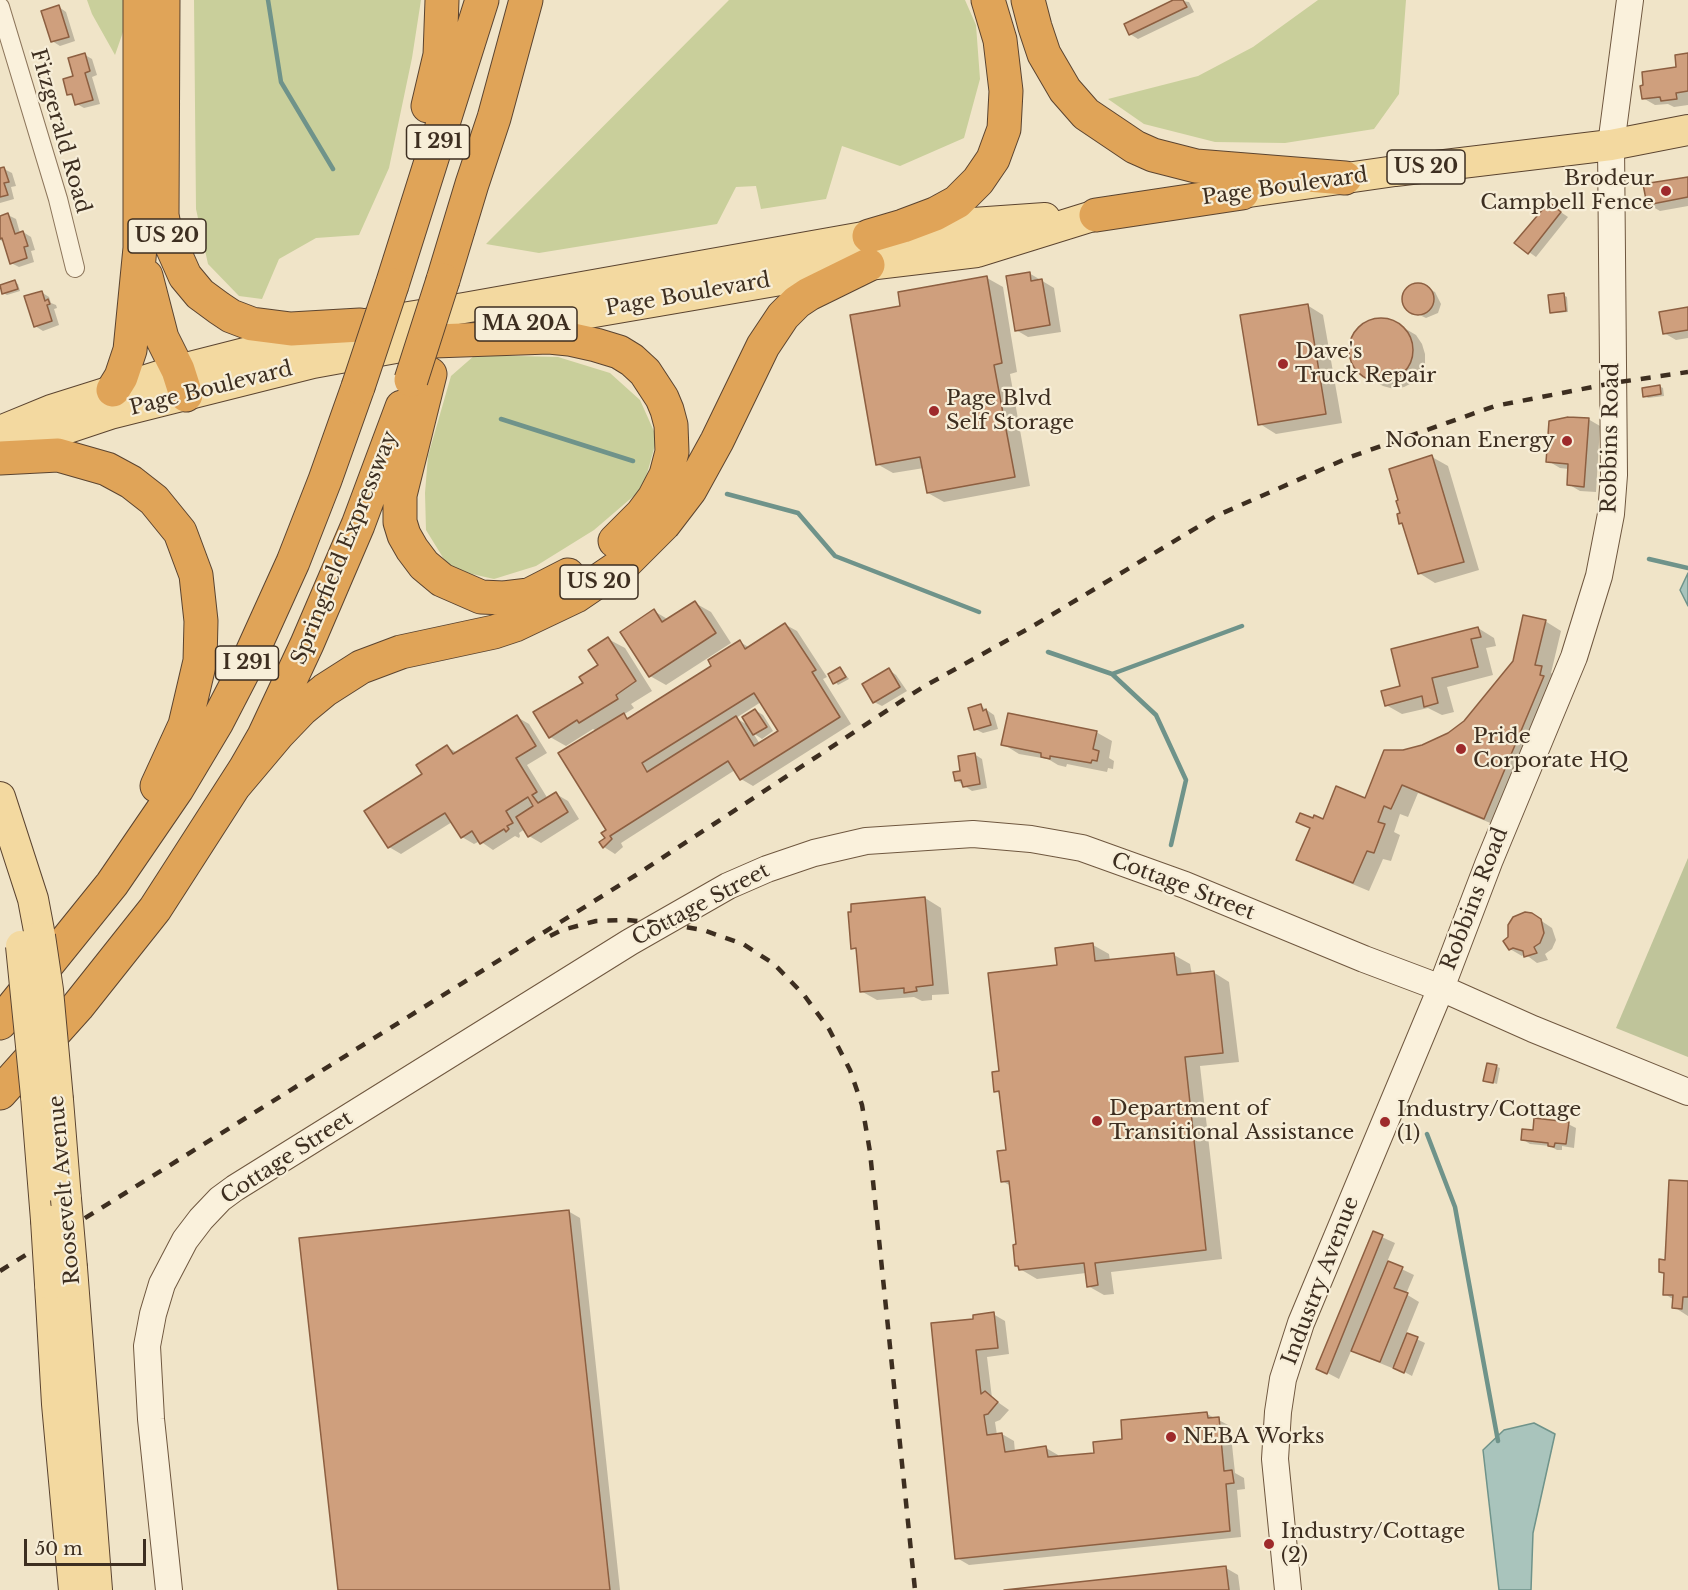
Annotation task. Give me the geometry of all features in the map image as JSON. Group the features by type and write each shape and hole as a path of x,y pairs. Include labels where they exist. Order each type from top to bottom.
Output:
{"highway":[{"path":"113,390 121,377 130,350 140,248 140,0"},
{"name":"US 20","path":"163,0 162,215 165,231 185,276 200,294 219,308 238,320 252,324 291,329 360,325"},
{"path":"392,285 416,158 440,55 442,0"},
{"name":"Springfield Expressway","path":"0,1023 90,915 177,789 231,695 270,615 308,525 358,387 482,0"},
{"name":"Springfield Expressway","path":"0,1093 70,1016 155,909 264,736 308,644 421,377 526,0"},
{"path":"509,63 533,0"},
{"path":"869,250 957,202 978,181 993,159 1004,129 1006,91 1000,40 988,0"},
{"path":"1028,0 1044,54 1065,90 1092,118 1136,147 1153,155 1197,166 1345,178"},
{"name":"Page Boulevard","path":"1095,215 1242,193"},
{"path":"140,248 160,332 182,382"},
{"name":"US 20","path":"235,785 278,734 302,710 333,684 361,667 401,652 515,626 576,596 620,567 656,532 690,490 717,441 763,346 783,316 797,302 869,250"},
{"path":"421,377 423,409 402,482 399,502 400,522 407,542 424,565 442,580 456,587 471,594 494,598 539,592 570,575 612,544 642,514 660,489 672,452 671,424 662,398 653,383 627,356 583,341 549,337 434,341"},
{"path":"0,458 58,456 120,475 137,485 162,508 180,532 194,568 200,612 201,650 185,725 167,766 90,915"}],"main road":[{"name":"Robbins Road","path":"1441,988 1489,862 1574,657 1599,576 1611,514 1614,475 1611,145 1630,0"},
{"name":"Page Boulevard","path":"1242,193 1611,145 1688,130"},
{"name":"Page Boulevard","path":"0,431 51,410 113,390 313,363 570,315 869,250 973,224 1095,215"},
{"name":"Page Boulevard","path":"0,446 44,436 110,414 182,382 360,325 475,306 869,250"},
{"name":"Roosevelt Avenue","path":"0,797 33,899 31,941"},
{"name":"Cottage Street","path":"169,1590 151,1419 147,1346 162,1284 185,1240 201,1219 220,1199 235,1188 630,942 728,886 767,869 814,853 866,842 973,834 1031,839 1082,848 1132,865 1441,988 1533,1029 1688,1092"},
{"name":"Roosevelt Avenue","path":"0,861 48,990 46,1220 61,1276 97,1590"},
{"name":"Industry Avenue","path":"1288,1590 1275,1459 1283,1379 1301,1323 1441,988"},
{"name":"Roosevelt Avenue","path":"47,1098 66,1199 57,1404 74,1590"}],"street":[{"name":"Fitzgerald Road","path":"0,7 58,199 75,268"}],"green space":[{"path":"87,0 126,0 123,32 115,55 92,14"},
{"path":"194,0 421,0 412,58 389,168 359,235 316,238 279,259 262,299 239,296 208,264 196,209"},
{"path":"729,0 965,0 976,25 980,79 964,138 900,166 842,146 826,199 761,209 756,186 736,187 717,224 539,253 486,244"},
{"path":"1318,0 1406,0 1399,94 1374,129 1285,143 1215,142 1144,124 1108,99 1198,76 1253,47"},
{"path":"475,355 558,357 610,373 640,400 657,438 643,488 594,530 536,566 494,579 450,569 426,530 425,493 428,456 451,376"},
{"path":"1688,858 1688,1057 1616,1028"}],"water":[{"path":"1688,573 1688,606 1680,590"},
{"path":"1534,1423 1555,1434 1533,1533 1531,1590 1499,1590 1483,1450 1504,1430"}],"building":[{"path":"1173,0 1183,0 1187,7 1129,35 1124,24"},
{"path":"59,5 69,37 51,42 41,11"},
{"path":"85,53 90,71 85,73 93,100 75,105 72,94 67,95 63,79 73,76 68,58"},
{"path":"1688,53 1688,91 1676,93 1677,99 1661,101 1660,97 1642,99 1640,86 1643,85 1642,72 1676,67 1675,55"},
{"path":"4,167 9,182 4,183 8,195 0,197 0,168"},
{"name":"Brodeur Campbell Fence","path":"1688,177 1688,197 1647,205 1643,184"},
{"path":"1549,202 1561,212 1528,254 1514,243"},
{"path":"8,213 15,234 23,231 28,246 24,247 27,258 10,264 2,238 0,239 0,216"},
{"path":"1030,272 1031,281 1042,279 1050,325 1015,331 1006,276"},
{"name":"Page Blvd Self Storage","path":"987,276 1002,363 994,365 1015,477 927,493 920,457 876,465 850,315 900,306 898,292"},
{"path":"15,280 18,289 2,294 0,285"},
{"path":"1418,283 1429,288 1434,299 1429,310 1418,315 1407,310 1402,299 1407,288"},
{"path":"42,291 45,301 48,299 50,304 47,305 52,321 34,327 24,296"},
{"path":"1564,293 1566,311 1550,313 1548,295"},
{"name":"Dave's Truck Repair","path":"1308,304 1326,414 1258,425 1240,315"},
{"path":"1688,307 1688,330 1663,334 1659,312"},
{"path":"1375,318 1387,318 1404,327 1411,338 1413,350 1411,362 1404,373 1387,382 1375,382 1363,377 1354,368 1349,356 1349,344 1354,332 1363,323"},
{"path":"1660,385 1661,394 1643,397 1642,388"},
{"name":"Noonan Energy","path":"1568,417 1589,418 1584,487 1567,485 1568,464 1546,462 1549,421"},
{"path":"1432,455 1464,562 1418,574 1402,523 1399,524 1397,514 1400,513 1396,501 1398,500 1389,469"},
{"path":"695,601 716,633 649,677 620,632 654,609 662,622"},
{"name":"Pride Corporate HQ","path":"1523,615 1546,620 1535,665 1542,666 1540,675 1544,676 1484,819 1402,785 1391,809 1384,806 1378,822 1385,824 1374,853 1367,851 1353,883 1296,860 1310,828 1296,822 1300,813 1323,819 1336,786 1365,798 1384,750 1403,750 1422,745 1448,733 1464,721 1513,661"},
{"path":"785,623 816,670 812,672 840,717 740,780 728,761 610,836 612,839 603,848 599,842 605,838 601,833 606,830 558,753 624,713 627,719 711,666 708,660 740,640 745,649","holes":["754,693 778,731 754,746 736,716 647,772 642,763"]},
{"path":"1478,627 1481,637 1471,639 1478,667 1432,678 1438,703 1424,707 1422,696 1385,706 1381,691 1400,686 1391,649"},
{"path":"608,637 636,681 616,695 618,699 579,723 577,720 549,738 533,712 583,683 579,677 598,665 588,650"},
{"path":"840,667 846,677 833,684 828,674"},
{"path":"889,668 900,687 873,703 862,684"},
{"path":"981,704 983,711 986,709 991,725 974,730 968,708"},
{"path":"755,709 767,727 753,735 742,717"},
{"path":"1008,713 1097,731 1093,749 1099,751 1097,761 1092,760 1091,763 1050,756 1050,759 1041,757 1041,753 1001,745"},
{"path":"517,715 536,746 516,758 537,792 532,795 538,803 556,792 568,812 528,837 516,817 533,806 528,797 506,811 513,823 507,826 509,829 506,832 504,829 480,844 472,831 461,838 445,813 388,848 364,811 422,774 416,765 447,745 453,754"},
{"path":"975,753 980,784 963,787 961,780 955,781 953,772 960,771 958,756"},
{"path":"925,897 933,985 916,987 917,991 904,993 904,988 860,992 856,948 851,949 848,912 851,912 851,904"},
{"path":"1525,912 1532,913 1541,919 1544,933 1540,943 1534,947 1537,953 1524,957 1523,951 1513,948 1509,950 1503,941 1508,937 1508,925 1513,917"},
{"name":"Department of Transitional Assistance","path":"1093,943 1095,961 1174,953 1177,975 1214,971 1223,1053 1185,1057 1206,1250 1095,1263 1098,1285 1087,1287 1084,1263 1019,1270 1018,1266 1015,1266 1013,1245 1016,1244 1009,1181 1001,1182 997,1151 1006,1150 999,1091 994,1092 992,1072 999,1071 988,973 1057,965 1055,948"},
{"path":"1487,1063 1497,1065 1493,1083 1483,1081"},
{"path":"1534,1118 1569,1122 1566,1144 1555,1143 1554,1147 1548,1146 1548,1143 1521,1140 1522,1129 1533,1130"},
{"path":"1669,1180 1688,1181 1688,1297 1683,1297 1682,1309 1672,1308 1673,1295 1663,1295 1664,1273 1659,1272 1659,1259 1665,1260"},
{"path":"569,1210 610,1590 338,1590 299,1238"},
{"path":"1373,1231 1383,1235 1327,1374 1316,1369"},
{"path":"1388,1261 1403,1267 1394,1288 1408,1293 1380,1362 1351,1351"},
{"name":"NEBA Works","path":"994,1312 998,1348 976,1350 981,1394 985,1391 998,1402 988,1414 984,1415 987,1435 1002,1433 1005,1452 1046,1446 1048,1457 1094,1453 1093,1442 1122,1439 1121,1420 1207,1412 1208,1418 1219,1417 1224,1471 1232,1470 1234,1483 1226,1484 1230,1531 955,1559 931,1323 973,1319 973,1315"},
{"path":"1407,1333 1418,1337 1404,1373 1393,1368"},
{"path":"1226,1566 1229,1590 1004,1590"}],"waterway":[{"path":"268,0 281,82 333,169"},
{"path":"501,419 633,461"},
{"path":"727,494 798,513 835,556 979,612"},
{"path":"1649,559 1688,568"},
{"path":"1112,674 1242,626"},
{"path":"1048,652 1112,674 1156,715 1186,780 1171,845"},
{"path":"1427,1134 1455,1207 1498,1441"}],"railway":[{"path":"0,1271 636,875 923,687 1033,626 1216,516 1350,457 1495,406 1613,383 1688,372"},
{"path":"550,936 562,930 596,921 626,920 662,923 703,930 743,944 774,964 804,995 829,1029 850,1070 862,1105 870,1152 915,1590"}],"place":[{"name":"Brodeur Campbell Fence","path":"1666,191"},
{"name":"Dave's Truck Repair","path":"1283,364"},
{"name":"Page Blvd Self Storage","path":"934,411"},
{"name":"Noonan Energy","path":"1567,441"},
{"name":"Pride Corporate HQ","path":"1461,749"},
{"name":"Department of Transitional Assistance","path":"1097,1121"},
{"name":"Industry/Cottage (1)","path":"1385,1122"},
{"name":"NEBA Works","path":"1171,1437"},
{"name":"Industry/Cottage (2)","path":"1269,1544"}]}
